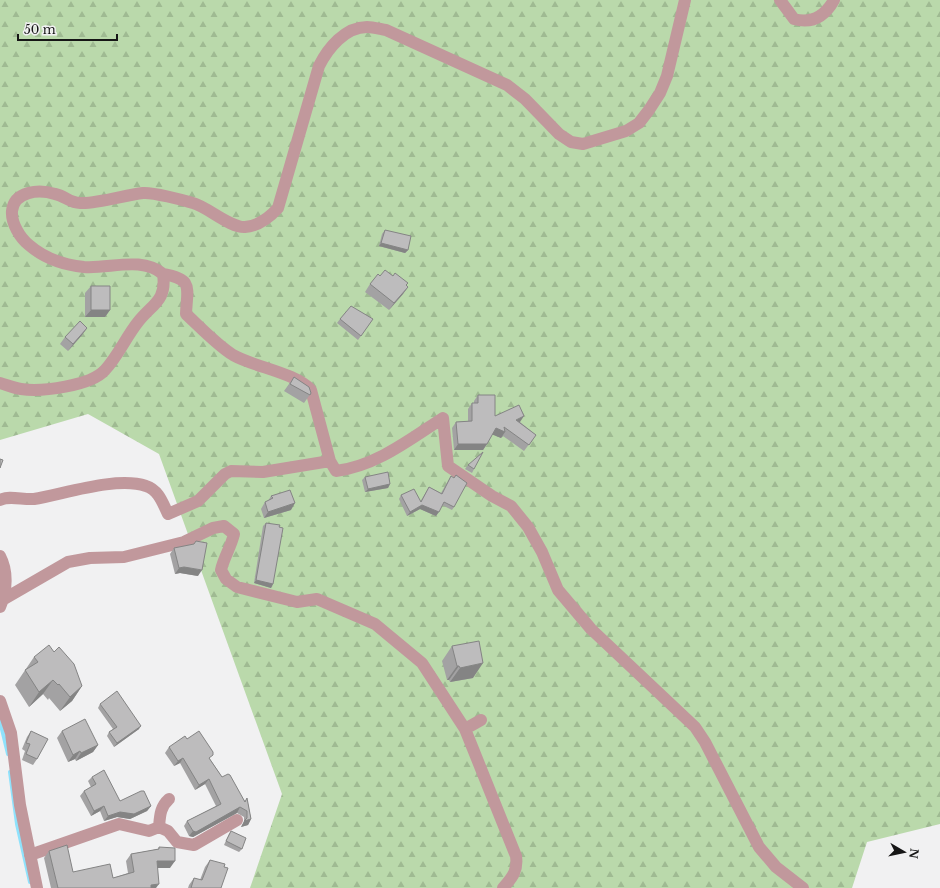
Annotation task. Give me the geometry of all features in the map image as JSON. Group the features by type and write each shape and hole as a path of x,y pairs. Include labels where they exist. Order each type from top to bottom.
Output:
{"street":[{"path":"685,0 673,57 660,94 639,123 626,132 583,144 571,142 559,134 525,99 507,86 386,30 367,27 352,30 326,51 319,66 278,208 270,217 258,224 244,227 194,203 145,192 82,203 70,202 56,194 29,192 19,196 13,204 12,216 24,241 39,254 55,260 84,267 146,264 156,268 163,274 177,276 184,279 187,286 186,314 232,354 256,366 304,382 310,390 330,461 336,471 348,470 381,457 443,418 448,466 492,496 511,506 528,527 542,552 558,590 591,629 695,727 705,742 759,846 776,867 803,888"},
{"path":"780,0 794,19 805,22 815,19 825,13 834,0"},
{"path":"0,383 20,389 48,389 90,379 104,371 138,321 158,303 164,290 163,274"},
{"path":"0,500 32,499 112,484 133,484 146,486 156,492 168,514 198,501 225,474 231,471 263,472 330,461"},
{"path":"2,603 68,562 90,558 124,557 184,542 213,528 224,526 234,534 232,545 224,558 221,570 226,579 237,587 298,602 317,599 375,624 422,663 465,729 516,856 517,868 511,879 503,888"},
{"path":"0,556 6,577 2,603"},
{"path":"0,701 11,733 20,805 37,888"},
{"path":"465,729 481,720"},
{"path":"159,827 161,810 169,799"},
{"path":"30,854 119,824 149,831 159,827 168,831 177,842 194,844 236,820"}],"green space":[{"path":"0,0 940,0 940,824 867,842 852,888 250,888 282,794 159,454 88,414 0,440"}],"building":[{"path":"385,230 411,236 408,250 381,243"},
{"path":"385,270 393,276 395,273 408,283 406,285 408,287 394,303 370,284 378,274 380,276"},
{"path":"91,286 110,286 110,310 91,310"},
{"path":"351,306 373,319 361,336 340,319"},
{"path":"80,321 87,328 73,344 65,337"},
{"path":"294,377 309,387 311,393 310,395 290,384"},
{"path":"478,395 495,395 495,416 519,405 524,416 516,420 536,435 529,445 504,427 505,432 496,428 487,444 458,444 456,422 472,421 472,403 478,403"},
{"path":"483,452 474,469 468,465"},
{"path":"0,459 3,460 0,468"},
{"path":"388,472 390,484 368,489 365,477"},
{"path":"456,475 467,483 454,507 444,502 439,512 422,505 410,512 401,495 414,489 421,502 429,487 442,494 451,476 454,478"},
{"path":"290,490 295,503 268,512 265,502 273,498 271,496"},
{"path":"266,523 280,525 279,527 283,528 273,584 256,580"},
{"path":"196,541 207,543 202,570 184,567 179,568 174,548 194,544"},
{"path":"479,641 483,663 460,668 457,666 452,646"},
{"path":"49,645 54,652 59,647 74,664 82,686 70,697 59,684 58,685 53,680 39,692 25,670 38,662 34,657"},
{"path":"117,691 141,726 117,743 109,732 117,727 100,704"},
{"path":"85,719 98,745 73,755 62,731"},
{"path":"31,731 48,739 37,759 26,754 30,744 26,743"},
{"path":"199,731 213,752 213,755 209,758 222,777 228,774 230,775 245,802 247,798 251,819 244,821 247,818 247,811 240,807 196,832 193,831 187,821 221,804 209,779 199,785 183,758 178,761 169,747 185,736 187,739"},
{"path":"104,770 120,801 144,791 151,806 134,814 120,812 108,816 104,806 94,811 84,791 96,784 92,777"},
{"path":"231,831 246,838 242,849 226,841"},
{"path":"67,845 73,872 110,864 113,878 134,872 131,854 159,849 159,847 175,848 175,861 157,861 159,884 151,885 151,888 58,888 49,851"},
{"path":"210,860 225,864 224,867 228,868 221,888 191,888 194,878 202,880"}],"waterway":[{"path":"0,721 8,754"},
{"path":"10,772 17,824 30,882"}]}
